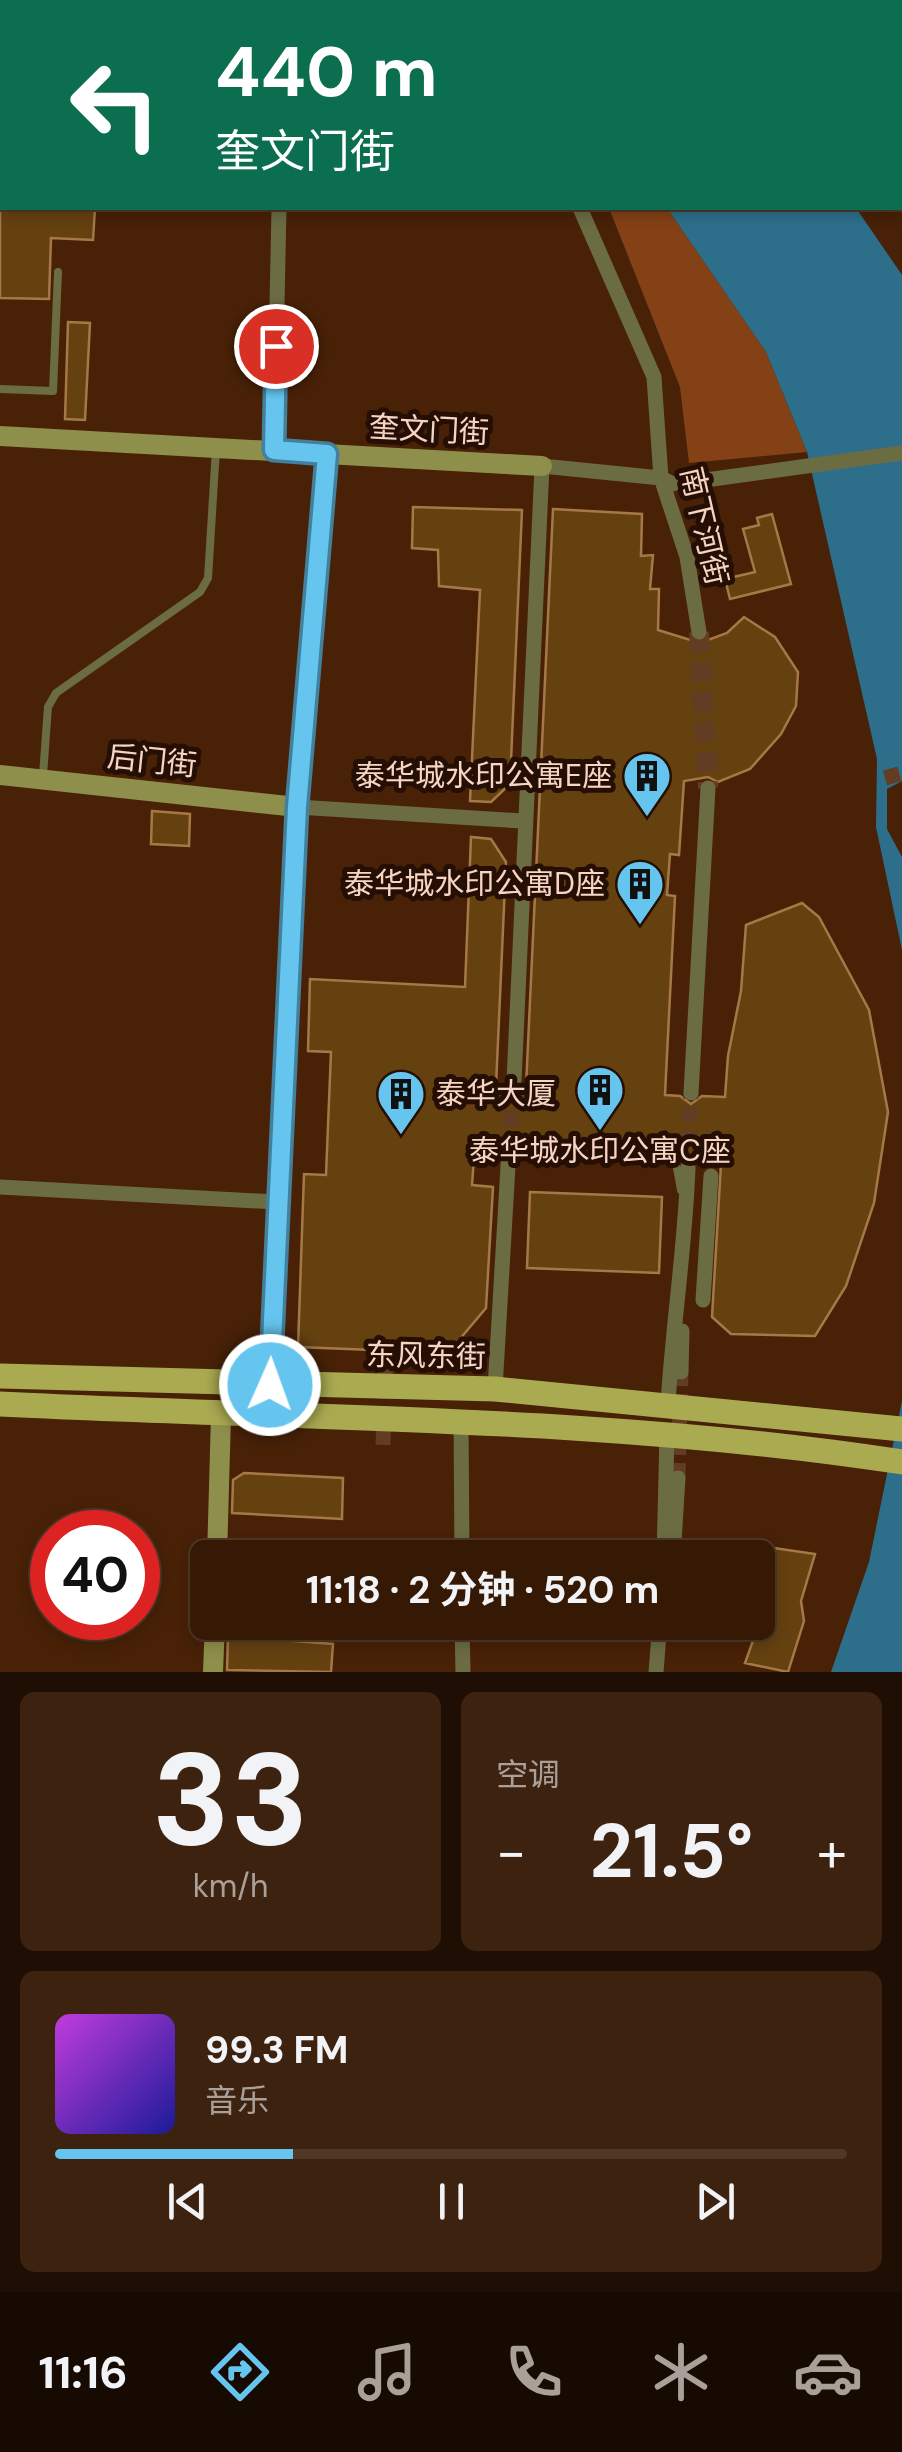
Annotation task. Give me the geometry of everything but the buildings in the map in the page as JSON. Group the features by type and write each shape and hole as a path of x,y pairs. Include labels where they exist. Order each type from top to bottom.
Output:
{"main road":[{"name":"东风东街","path":"0,1376 495,1389 902,1429"},
{"name":"东风东街","path":"0,1404 221,1415 461,1419 668,1433 902,1462"}],"street":[{"path":"274,450 279,210"},
{"name":"南下河街","path":"581,210 654,377 667,481 687,557 699,632"},
{"name":"奎文门街","path":"0,436 542,466 667,481"},
{"path":"691,482 902,452"},
{"path":"270,1385 297,807 327,454"},
{"path":"514,1081 522,821 542,466"},
{"name":"后门街","path":"0,775 297,807"},
{"path":"690,1093 708,788"},
{"path":"297,807 522,821"},
{"path":"495,1389 510,1148"},
{"path":"681,1372 686,1224 683,1168"},
{"path":"703,1300 711,1176"},
{"path":"0,1187 276,1202"},
{"path":"668,1403 675,1286 685,1255"},
{"path":"218,1540 221,1415"},
{"path":"461,1419 462,1540"},
{"path":"665,1540 668,1433"},
{"path":"674,1540 678,1478"},
{"path":"214,1672 215,1640"},
{"path":"462,1640 463,1672"},
{"path":"656,1672 659,1640"}],"lane":[{"path":"0,389 53,392 58,272"},
{"path":"42,780 48,707 56,693 200,592 208,578 216,446"}],"shaded area":[{"path":"610,210 668,210 766,352 807,452 689,463 680,387"}],"water":[{"path":"668,210 857,210 902,275 902,781 887,789 887,829 902,857 902,950 876,827 877,759 807,452 766,352"},
{"path":"902,1401 902,1672 831,1672 869,1562"}],"tunnel":[{"path":"699,632 708,788"},
{"path":"885,778 902,773"},
{"path":"509,1149 514,1081"},
{"path":"688,1168 691,1093"},
{"path":"383,1445 386,1359"},
{"path":"678,1478 681,1372"}],"place":[{"name":"泰华城水印公寓E座","path":"647,818"},
{"name":"泰华城水印公寓D座","path":"640,926"},
{"name":"泰华城水印公寓C座","path":"600,1132"},
{"name":"泰华大厦","path":"401,1136"}],"route":[{"path":"270,1385 297,807 327,454 274,450 276,346"}]}
